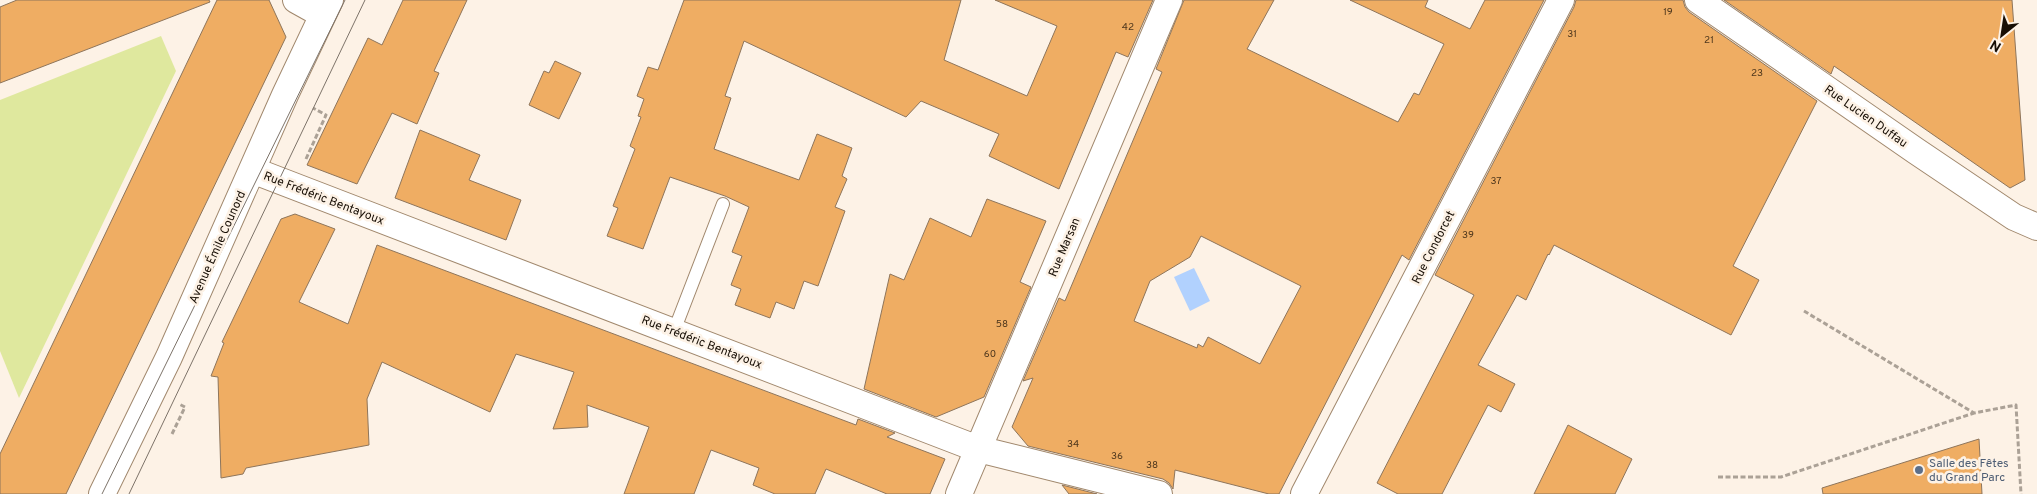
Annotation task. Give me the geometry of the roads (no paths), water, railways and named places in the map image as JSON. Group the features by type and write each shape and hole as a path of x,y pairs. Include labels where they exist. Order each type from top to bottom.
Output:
{"street":[{"path":"296,0 327,7"},
{"name":"Rue Marsan","path":"959,494 1169,0"},
{"name":"Rue Condorcet","path":"1304,494 1561,0"},
{"name":"Rue Lucien Duffau","path":"1698,0 2014,217 2037,227"},
{"name":"Avenue Émile Counord","path":"102,494 169,357 327,7"},
{"name":"Rue Frédéric Bentayoux","path":"252,170 978,448 1159,494"}],"lane":[{"path":"674,332 723,204"}],"water":[{"path":"1194,268 1210,301 1190,311 1174,277"}],"tram line":[{"path":"102,494 345,0"},
{"path":"129,494 365,0"}],"place":[{"name":"Salle des Fêtes du Grand Parc","path":"1919,470"}]}
